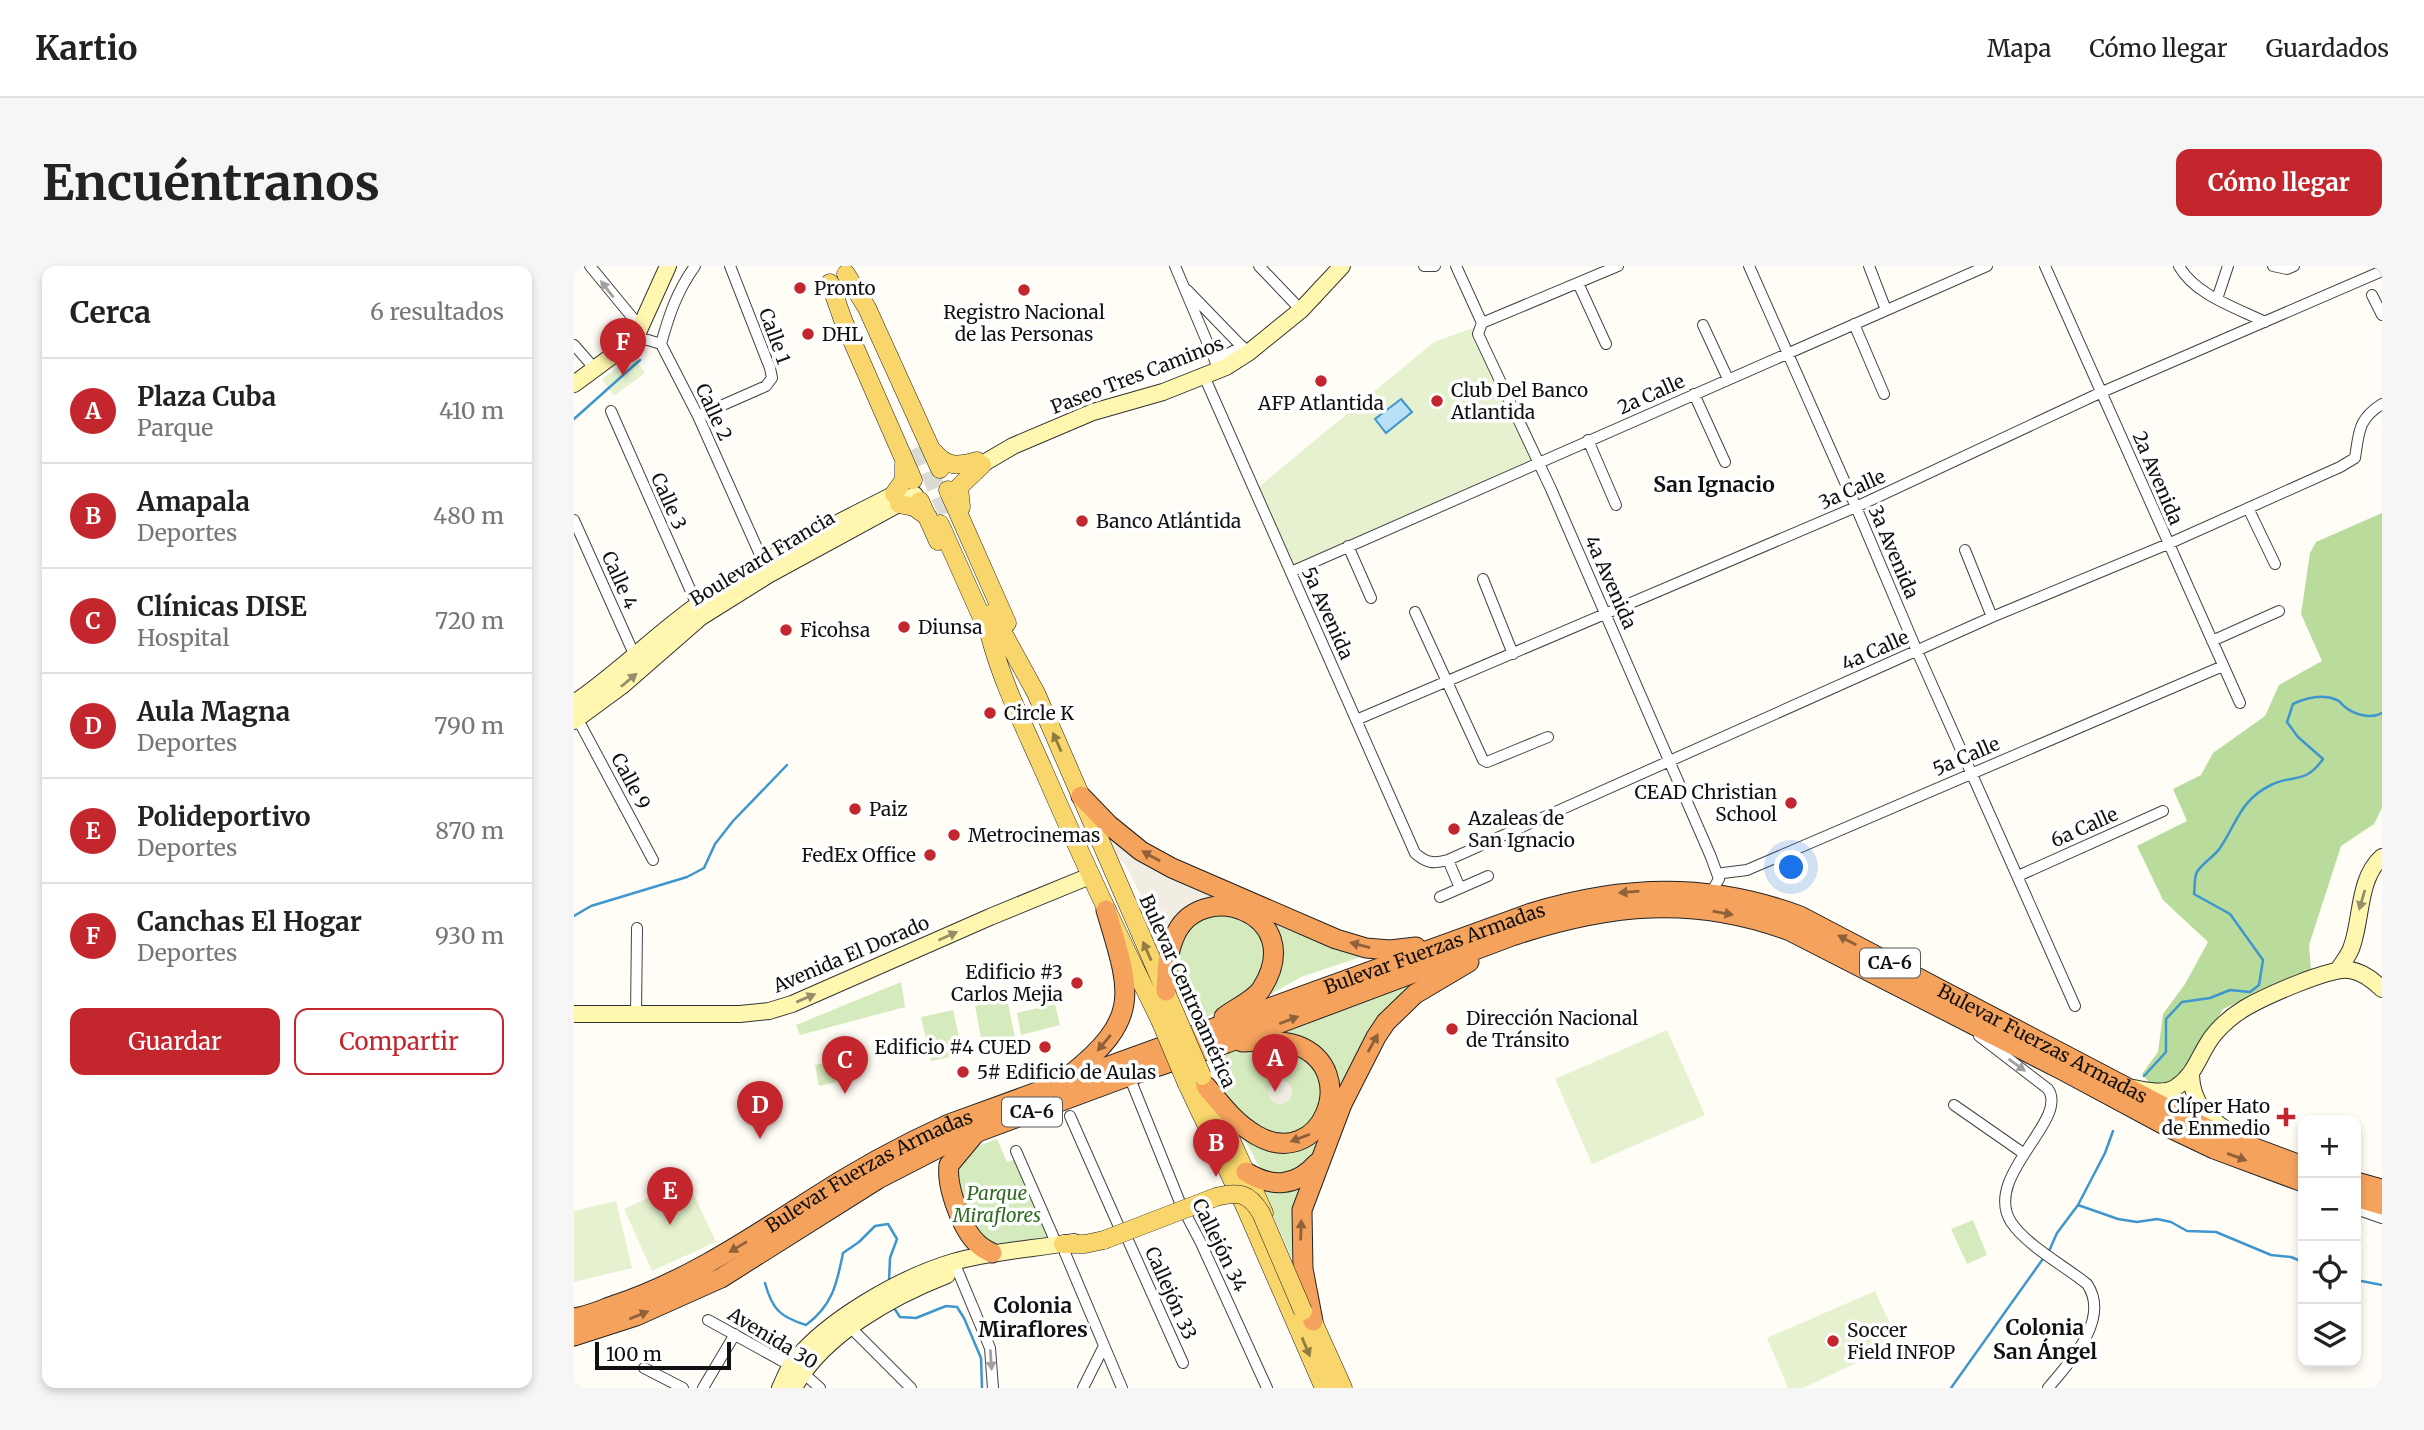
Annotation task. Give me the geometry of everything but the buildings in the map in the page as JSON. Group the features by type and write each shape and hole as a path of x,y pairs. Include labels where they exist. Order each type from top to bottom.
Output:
{"highway":[{"path":"1081,796 1109,825 1149,856 1336,939 1366,948 1390,950 1451,942"},
{"name":"Bulevar Fuerzas Armadas","path":"576,1318 631,1300 688,1275 742,1245 849,1176 914,1140 1210,1028 1531,913 1579,899 1637,891 1695,892 1751,900 1800,916 2220,1135 2298,1164"},
{"path":"1166,991 1174,936 1191,915 1225,906 1243,909 1262,921 1268,930 1274,955 1261,990 1210,1028"},
{"name":"Bulevar Fuerzas Armadas","path":"574,1336 636,1316 721,1278 878,1179 925,1154 976,1132 1227,1043 1512,936 1560,920 1624,908 1668,906 1714,911 1767,922 1790,931 2203,1144 2298,1180"},
{"path":"1058,1084 1106,1043 1121,1019 1126,993 1123,968 1106,910"},
{"path":"1308,1316 1303,1269 1302,1210 1342,1104 1376,1037 1401,1006 1415,994 1512,936"},
{"path":"1198,1082 1258,1137 1284,1143 1307,1136 1321,1125 1331,1100 1330,1090 1321,1062 1311,1053 1287,1043 1227,1043"},
{"path":"976,1132 949,1165 949,1182 965,1226 979,1245 994,1258"},
{"path":"1240,1178 1277,1184 1294,1181 1308,1172 1320,1159"},
{"path":"2361,1183 2382,1189"},
{"path":"2361,1199 2382,1205"}],"main road":[{"name":"Bulevar Centroamérica","path":"823,266 840,274 915,453 925,503 1003,653 1090,876 1106,910 1168,1017 1240,1178 1343,1388"},
{"name":"Bulevar Centroamérica","path":"915,453 945,479 1011,632 1003,653"},
{"path":"925,503 919,470 935,467 945,479 946,495 932,504 925,503 914,507 896,499 915,453 947,464 979,463"},
{"path":"968,534 958,489 979,463"},
{"name":"Bulevar Centroamérica","path":"1003,653 1036,693 1166,991 1168,1017"},
{"name":"Bulevar Centroamérica","path":"1240,1178 1246,1209 1324,1388"},
{"path":"1062,1248 1104,1241 1216,1197 1231,1193 1242,1195 1254,1200 1308,1316"}],"street":[{"path":"590,266 638,333 648,340 662,344 673,303 695,266"},
{"path":"574,384 638,333 668,266"},
{"name":"Calle 1","path":"698,416 766,386 772,378 730,266"},
{"path":"1175,266 1213,369"},
{"path":"1259,266 1301,310"},
{"name":"Paseo Tres Caminos","path":"945,479 957,469 979,463 1093,412 1163,391 1213,369 1301,310 1342,266"},
{"path":"1424,266 1435,266"},
{"name":"4a Avenida","path":"1456,266 1482,323 1478,334 1606,614 1711,857 1719,879 1717,885 1713,889 1695,892"},
{"path":"1482,323 1618,266"},
{"name":"3a Avenida","path":"1749,266 2076,1006"},
{"path":"1869,266 1886,310"},
{"name":"2a Calle","path":"1290,572 1987,266"},
{"name":"2a Avenida","path":"2045,266 2240,703"},
{"path":"2179,266 2194,284 2217,299 2265,322"},
{"path":"2217,299 2228,266"},
{"path":"2273,266 2287,269 2294,266"},
{"name":"3a Calle","path":"1356,720 1856,507 2102,392 2382,271"},
{"path":"1578,283 1606,344"},
{"path":"1183,285 1245,349"},
{"path":"2372,295 2382,314"},
{"path":"1854,324 1884,394"},
{"path":"1703,326 1728,379"},
{"name":"Calle 2","path":"662,344 698,416 766,569"},
{"path":"574,345 595,369"},
{"name":"5a Avenida","path":"1213,369 1290,572 1415,853 1424,861"},
{"path":"1695,394 1725,462"},
{"name":"4a Calle","path":"1424,861 1435,863 1448,860 1992,617 2168,544 2340,467 2355,458 2360,425 2370,411 2382,404"},
{"name":"Calle 3","path":"611,411 697,605"},
{"path":"1588,440 1616,505"},
{"name":"Boulevard Francia","path":"575,714 597,687 697,605 896,499 925,503"},
{"path":"2248,508 2274,564"},
{"name":"Calle 4","path":"574,520 634,654"},
{"path":"1348,547 1371,598"},
{"path":"1965,550 1992,617"},
{"name":"Boulevard Francia","path":"575,714 623,685 701,617 766,569"},
{"path":"1483,579 1513,654"},
{"path":"2212,641 2279,611"},
{"path":"1415,612 1485,761 1548,737"},
{"name":"5a Calle","path":"1723,873 1747,870 2223,666"},
{"name":"Calle 9","path":"575,714 653,860"},
{"name":"6a Calle","path":"2018,876 2163,811"},
{"name":"4a Avenida","path":"1711,857 1733,887 1751,900"},
{"path":"2338,970 2352,947 2371,872 2382,857"},
{"path":"1448,860 1460,888"},
{"name":"Avenida El Dorado","path":"574,1014 740,1014 769,1011 792,1004 1090,876"},
{"path":"1440,897 1488,876"},
{"path":"636,1014 637,928"},
{"path":"2352,947 2377,984"},
{"path":"2128,1088 2167,1091 2191,1075 2214,1033 2244,1009 2292,986 2338,970 2362,973 2377,984"},
{"path":"1948,1011 2048,1089 2052,1097 2051,1111 2023,1153 2007,1189 2006,1202 2012,1223 2033,1244 2087,1284 2095,1301 2093,1319 2086,1337 2074,1357 2048,1388"},
{"path":"2048,1089 2062,1070"},
{"path":"2191,1075 2194,1095 2209,1119 2258,1149"},
{"name":"Callejón 34","path":"1129,1076 1185,1210 1267,1388"},
{"path":"1954,1105 2023,1153"},
{"name":"Callejón 33","path":"1070,1116 1183,1363"},
{"path":"1016,1151 1062,1248 1122,1388"},
{"path":"1185,1210 1240,1178"},
{"path":"780,1388 817,1339 858,1308 955,1267 1124,1234 1185,1210 1219,1202 1246,1209"},
{"path":"2361,1211 2382,1219"},
{"path":"955,1267 990,1348 993,1388"},
{"path":"794,1388 797,1368 892,1294"},
{"name":"Avenida 30","path":"708,1320 797,1368 820,1388"},
{"path":"851,1328 911,1388"},
{"path":"703,1388 735,1334"},
{"path":"1083,1388 1104,1346"},
{"path":"644,1368 683,1388"}],"green space":[{"name":"Club Del Banco Atlantida","path":"1481,325 1481,333 1537,460 1290,570 1255,490 1434,342"},
{"path":"632,356 645,373 614,396 602,379"},
{"path":"2382,513 2382,808 2374,824 2341,846 2309,945 2311,970 2223,1009 2185,1073 2168,1086 2151,1085 2142,1074 2158,1052 2163,1014 2185,984 2208,942 2163,900 2137,846 2187,821 2173,789 2201,775 2213,753 2265,716 2279,685 2322,661 2301,614 2310,553 2316,542"},
{"path":"1225,907 1370,954 1301,977 1264,998 1268,948 1259,982 1230,1006 1192,1024 1177,980 1180,933"},
{"path":"1444,970 1418,987 1314,1157 1296,1177 1264,1176 1237,1125 1305,1140 1332,1072 1269,1036"},
{"path":"901,982 905,1007 800,1035 796,1025"},
{"path":"1007,999 1016,1042 983,1048 975,1006"},
{"path":"1055,1004 1060,1025 1021,1035 1017,1013"},
{"path":"953,1010 963,1054 931,1061 921,1017"},
{"path":"1667,1030 1705,1115 1592,1164 1555,1079"},
{"path":"1246,1046 1296,1047 1326,1080 1316,1126 1271,1139 1225,1101 1211,1060"},
{"path":"847,1058 850,1079 819,1086 815,1065"},
{"name":"Parque Miraflores","path":"997,1139 1007,1162 1017,1159 1048,1240 1005,1247 982,1243 959,1199 958,1157 968,1150"},
{"path":"1310,1173 1292,1216 1292,1259 1260,1186"},
{"path":"687,1180 716,1242 652,1271 624,1209"},
{"path":"616,1201 632,1268 574,1282 574,1211"},
{"path":"1973,1220 1987,1255 1967,1264 1951,1229"},
{"name":"Soccer Field INFOP","path":"1875,1291 1899,1343 1803,1388 1788,1388 1767,1338"}],"shaded area":[{"path":"1096,828 1234,901 1202,904 1164,960 1145,920 1148,911 1126,865 1114,855"},
{"path":"1280,1080 1291,1087 1292,1092 1285,1103 1280,1104 1269,1097 1268,1092 1275,1081"}],"water":[{"path":"1401,399 1412,412 1386,433 1375,419"}],"waterway":[{"path":"574,419 640,360"},
{"path":"2144,1076 2166,1052 2166,1019 2182,1002 2210,998 2230,990 2250,992 2259,985 2263,960 2230,914 2194,894 2195,880 2199,869 2220,848 2252,798 2271,785 2304,776 2323,759 2298,737 2287,722 2293,704 2326,697 2358,714 2373,716 2382,713"},
{"path":"574,916 591,906 687,877 704,868 715,844 733,821 787,765"},
{"path":"2049,1251 2057,1233 2078,1205 2105,1153 2113,1131"},
{"path":"2078,1205 2118,1219 2137,1222 2157,1219 2171,1222 2187,1231 2216,1232 2271,1255 2298,1260"},
{"path":"765,1283 778,1311 806,1325 828,1302 843,1253 875,1226 888,1224 897,1239 890,1258 889,1281"},
{"path":"1951,1388 2045,1256"},
{"path":"2361,1281 2382,1285"},
{"path":"894,1308 900,1317 916,1318 946,1306 957,1307 981,1358 982,1388"}],"tunnel":[{"path":"918,447 950,519"}],"place":[{"name":"Pronto","path":"800,288"},
{"name":"Registro Nacional de las Personas","path":"1024,290"},
{"name":"DHL","path":"808,334"},
{"name":"Canchas El Hogar","path":"623,376"},
{"name":"AFP Atlantida","path":"1321,381"},
{"name":"Club Del Banco Atlantida","path":"1437,401"},
{"name":"Banco Atlántida","path":"1082,521"},
{"name":"Diunsa","path":"904,627"},
{"name":"Ficohsa","path":"786,630"},
{"name":"Circle K","path":"990,713"},
{"name":"CEAD Christian School","path":"1791,803"},
{"name":"Paiz","path":"855,809"},
{"name":"Azaleas de San Ignacio","path":"1454,829"},
{"name":"Metrocinemas","path":"954,835"},
{"name":"FedEx Office","path":"930,855"},
{"name":"Edificio #3 Carlos Mejia","path":"1077,983"},
{"name":"Dirección Nacional de Tránsito","path":"1452,1029"},
{"name":"Edificio #4 CUED","path":"1045,1047"},
{"name":"5# Edificio de Aulas","path":"963,1072"},
{"name":"Plaza Cuba","path":"1275,1092"},
{"name":"Clínicas DISE","path":"845,1094"},
{"name":"Clíper Hato de Enmedio","path":"2286,1117"},
{"name":"Aula Magna","path":"760,1139"},
{"name":"Amapala","path":"1216,1177"},
{"name":"Polideportivo","path":"670,1225"},
{"name":"Soccer Field INFOP","path":"1833,1341"}],"district":[{"name":"San Ignacio","path":"1714,485"},
{"name":"Colonia Miraflores","path":"1033,1318"},
{"name":"Colonia San Ángel","path":"2045,1340"}]}
